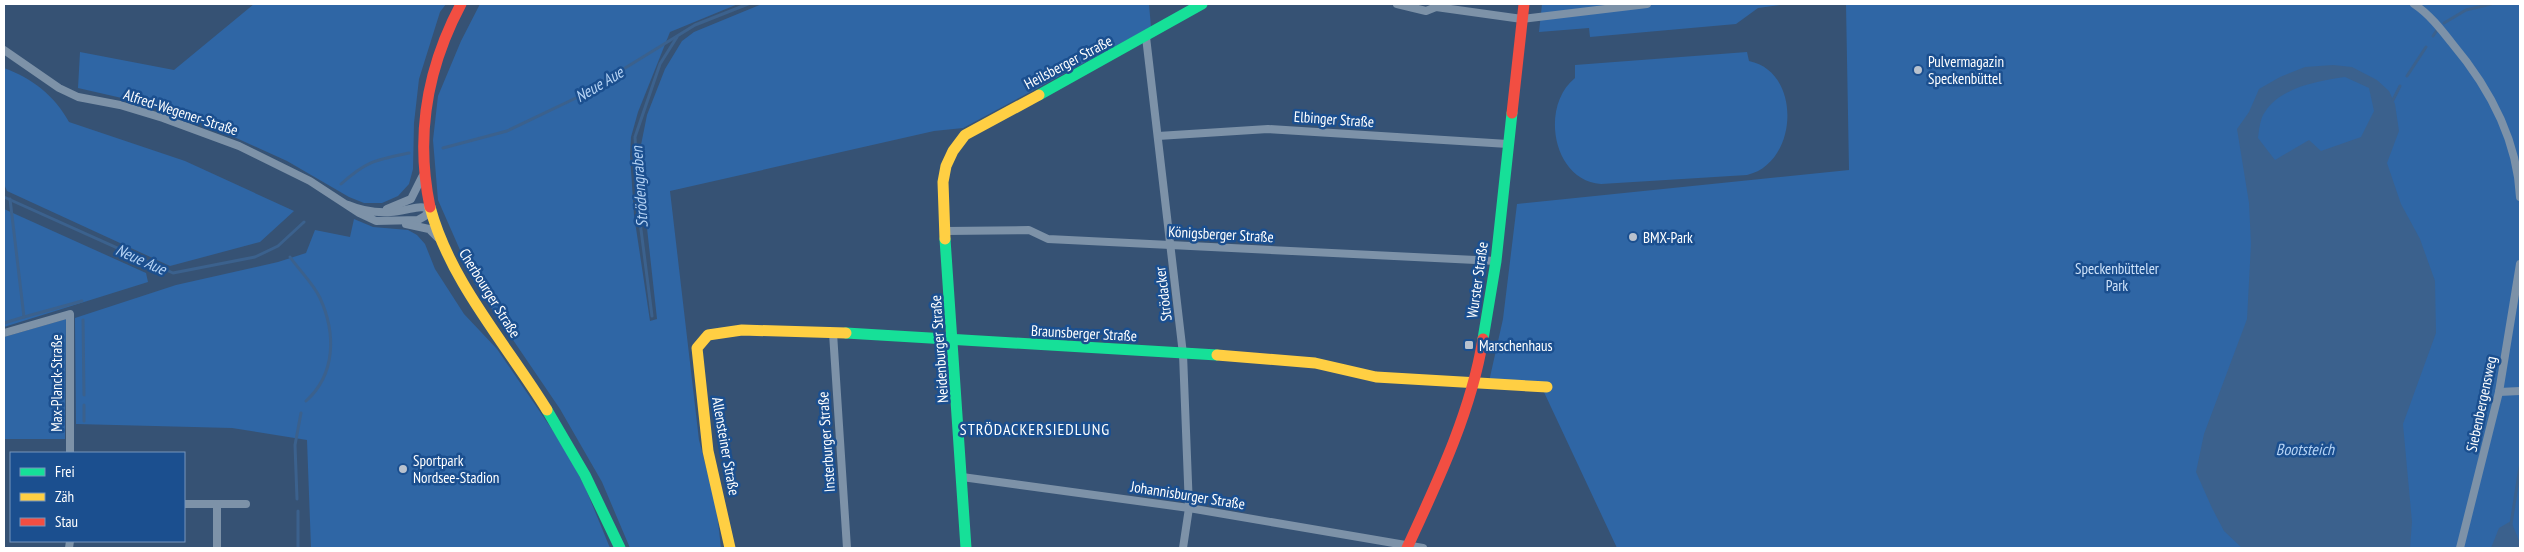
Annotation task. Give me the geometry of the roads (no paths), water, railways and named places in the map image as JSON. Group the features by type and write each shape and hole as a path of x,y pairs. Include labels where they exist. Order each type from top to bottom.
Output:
{"street":[{"name":"Cherbourger Straße","path":"461,4 444,36 432,74 424,116 424,167 430,209 444,247 474,301 573,451 594,489 620,548"},
{"name":"Heilsberger Straße","path":"952,150 965,135 1146,37 1202,4"},
{"path":"1396,4 1426,11 1436,7 1522,19 1647,4"},
{"name":"Wurster Straße","path":"1408,547 1443,471 1474,381 1484,338 1496,261 1524,4"},
{"path":"2414,4 2434,22 2460,52 2482,84 2501,117 2515,159 2520,197"},
{"name":"Strödacker","path":"1146,37 1183,354 1189,508 1183,548"},
{"name":"Alfred-Wegener-Straße","path":"4,50 59,88 78,97 120,105 163,118 239,146 310,181 358,213 376,221 418,220 426,216 430,209 420,206 405,211 377,212 348,205"},
{"name":"Elbinger Straße","path":"1158,136 1268,129 1508,144"},
{"name":"Neidenburger Straße","path":"952,150 944,170 946,231 966,548"},
{"path":"377,212 398,206 411,198 419,186 424,167"},
{"path":"392,221 429,229 444,247"},
{"name":"Königsberger Straße","path":"946,231 1029,230 1048,239 1496,261"},
{"name":"Siebenbergensweg","path":"2460,548 2500,392 2520,264"},
{"name":"Max-Planck-Straße","path":"4,333 70,314 70,452"},
{"name":"Braunsberger Straße","path":"698,348 708,335 742,330 833,333 1315,363 1376,377 1474,381 1547,387"},
{"name":"Insterburger Straße","path":"833,333 847,548"},
{"name":"Allensteiner Straße","path":"698,348 708,451 730,548"},
{"path":"2500,392 2520,391"},
{"name":"Johannisburger Straße","path":"962,477 1189,508 1408,547 1423,548"},
{"path":"185,504 246,504"},
{"path":"217,504 217,548"}],"water":[{"name":"Bootsteich","path":"2333,65 2352,67 2377,80 2389,91 2395,104 2399,131 2387,163 2401,204 2420,239 2435,281 2436,333 2403,424 2412,522 2410,548 2242,548 2224,531 2196,472 2204,434 2247,319 2251,244 2249,203 2237,129 2249,112 2259,89 2280,77 2305,67","holes":["2345,77 2369,88 2374,111 2361,137 2321,151 2309,140 2275,160 2258,138 2261,121 2265,112 2272,103 2290,91 2312,83"]},
{"path":"2511,521 2520,543 2520,548 2491,548 2499,528"}],"waterway":[{"name":"Neue Aue","path":"443,148 507,131 578,97 695,25 748,4"},
{"path":"2444,23 2466,10 2491,4"},
{"path":"2433,36 2437,30"},
{"name":"Strödengraben","path":"652,316 639,214 635,137 660,64 677,37"},
{"path":"2407,76 2426,47"},
{"path":"2393,100 2400,86"},
{"name":"Neue Aue","path":"341,184 358,170 372,162 409,153"},
{"name":"Neue Aue","path":"4,197 173,273 255,257 278,246 304,222"},
{"path":"10,199 24,317 82,301"},
{"path":"290,257 317,292 325,311 331,339 328,366 316,390 306,401"},
{"path":"4,323 24,317"},
{"path":"83,320 84,395"},
{"path":"84,405 84,421"},
{"path":"297,499 295,445 301,413"},
{"path":"2511,524 2520,467"},
{"path":"298,511 298,548"}],"place":[{"name":"Pulvermagazin Speckenbüttel","path":"1918,70"},
{"name":"BMX-Park","path":"1633,237"},
{"name":"Marschenhaus","path":"1469,345"},
{"name":"Sportpark Nordsee-Stadion","path":"403,469"}],"district":[{"name":"STRÖDACKERSIEDLUNG","path":"1035,429"}],"park label":[{"name":"Speckenbütteler Park","path":"2117,276"}]}
